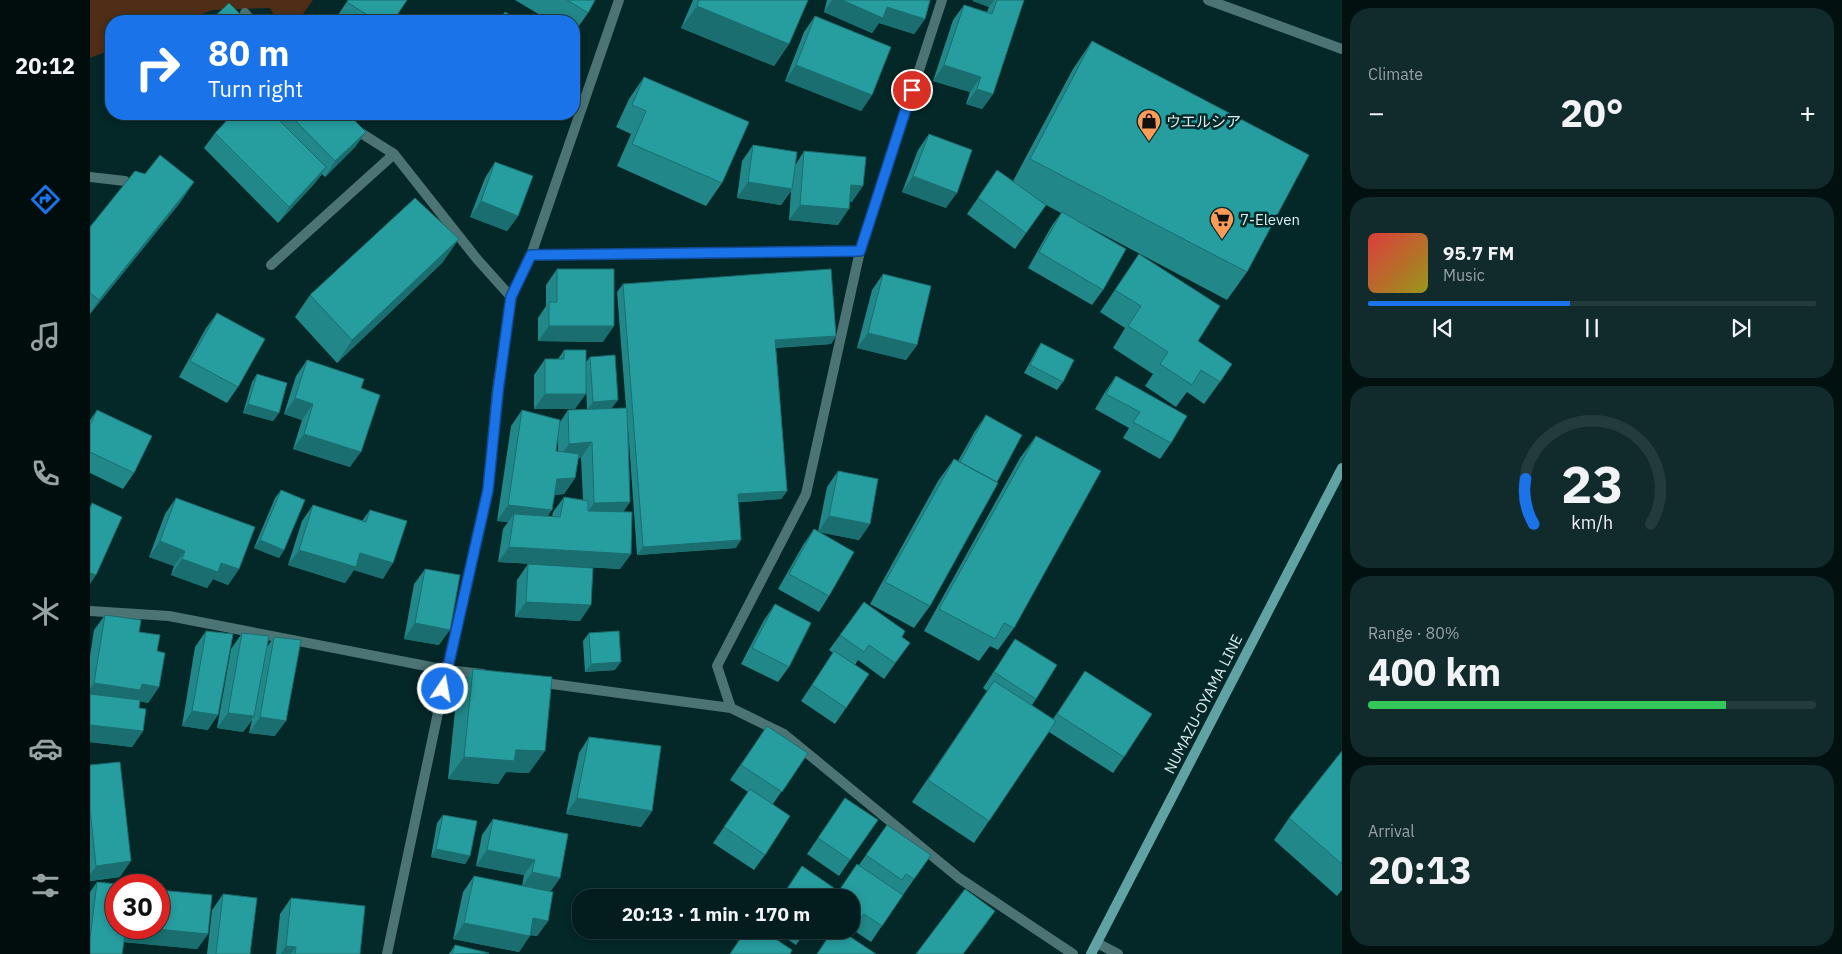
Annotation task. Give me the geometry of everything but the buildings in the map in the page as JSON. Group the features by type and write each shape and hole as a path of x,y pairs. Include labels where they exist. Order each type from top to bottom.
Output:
{"main road":[{"name":"NUMAZU-OYAMA LINE","path":"1091,954 1342,468"}],"street":[{"path":"580,113 619,0"},
{"path":"731,708 717,666 806,494 860,251 942,0"},
{"path":"1208,0 1342,50"},
{"path":"346,120 353,128 394,154 477,258 511,297"},
{"path":"387,954 447,670 488,490 498,391 511,297 531,255 578,120"},
{"path":"271,265 394,154"},
{"path":"90,177 125,180"},
{"path":"531,255 860,251"},
{"path":"90,611 168,616 447,670 496,676"},
{"path":"526,680 731,708 784,734 959,878 1073,954"},
{"path":"1097,943 1118,954"}],"shaded area":[{"path":"90,0 313,0 302,15 274,15 270,8 213,10 199,15 105,15 105,52 90,58"}],"place":[{"name":"ウエルシア","path":"1149,142"},
{"name":"7-Eleven","path":"1222,240"}],"route":[{"path":"443,689 488,490 498,391 511,297 531,255 860,251 912,90"}]}
